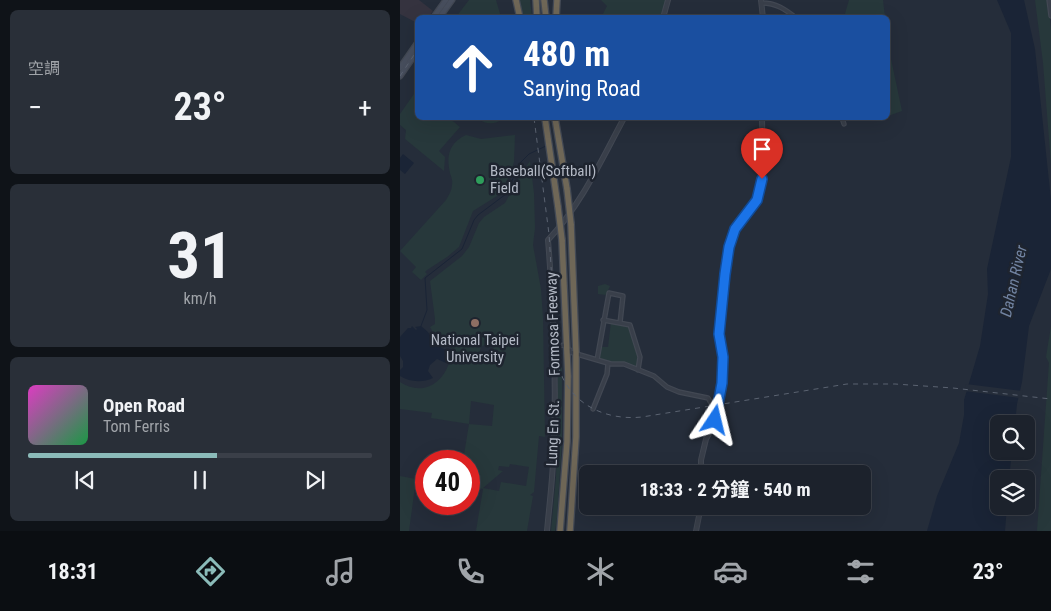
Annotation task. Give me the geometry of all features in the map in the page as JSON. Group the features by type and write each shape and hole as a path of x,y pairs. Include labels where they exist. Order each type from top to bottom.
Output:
{"highway":[{"path":"536,0 537,15"},
{"path":"544,0 546,15"},
{"path":"556,15 557,0"},
{"path":"516,2 519,15"},
{"name":"Formosa Freeway","path":"545,120 562,240 567,345 567,442 560,531"},
{"name":"Formosa Freeway","path":"556,120 571,224 576,354 576,437 570,531"}],"main road":[{"path":"435,15 446,0"},
{"path":"441,15 452,0"},
{"path":"400,68 415,46"},
{"path":"400,76 415,54"}],"street":[{"path":"664,15 668,0"},
{"path":"1049,0 1051,16"},
{"path":"763,15 761,2 778,5 792,15"},
{"name":"Lung En St.","path":"547,531 553,462 555,392 548,240 578,202 623,120"},
{"path":"701,465 706,439 714,425 722,383 723,357 719,334 729,247 735,229 754,205 759,195 763,172 762,120"},
{"path":"843,120 844,124"},
{"path":"597,360 609,293 623,296 620,323"},
{"path":"603,320 630,326 640,357 638,370"},
{"path":"554,346 569,345 570,352 608,363 624,364 654,376 667,387 679,392 708,398 716,413"},
{"path":"593,409 607,374 608,363"},
{"path":"696,531 700,515"}],"shaded area":[{"path":"400,0 419,0 433,11 430,15 415,15 415,22 400,14"},
{"path":"469,0 496,0 500,15 458,15"},
{"path":"519,0 530,0 532,15 523,15"},
{"path":"601,0 666,0 662,15 602,15 607,6"},
{"path":"849,0 883,0 885,15 845,15"},
{"path":"1035,0 1048,0 1051,30 1051,165 1043,63"},
{"path":"890,54 902,111 890,115"},
{"path":"415,92 415,120 451,120 460,127 439,151 445,157 444,171 405,139 406,130 400,125 400,114"},
{"path":"480,120 500,120 490,123"},
{"path":"466,135 481,139 515,135 514,162 509,177 497,196 473,211 459,247 427,270 425,272 427,274 421,280 412,272 416,267 400,251 446,200 452,183 448,161 450,151 460,138"},
{"path":"530,161 534,193 535,228 533,245 541,289 543,318 545,437 539,436 534,492 530,495 533,496 527,531 476,531 483,489 480,488 480,450 465,450 469,424 431,418 432,413 400,409 400,382 410,387 428,387 442,376 447,368 451,348 434,334 430,327 435,324 435,319 430,281 462,256 469,247 479,223 484,217 505,203 520,176 527,177 529,173 526,167","holes":["486,344 491,345 495,351 494,356 489,360 484,359 479,354 481,347","471,401 494,405 492,426 469,424","510,464 529,467 526,486 501,482 499,491 483,488 503,471 498,470 499,466 509,467"]},
{"path":"605,284 610,286 606,295 598,294 598,286"},
{"path":"611,322 628,324 640,357 638,370 597,360 599,347 608,347"},
{"path":"1051,326 1051,531 1037,531 1049,363 1046,357"},
{"path":"558,360 562,368 562,440 557,518 555,531 551,531 556,477"},
{"path":"400,476 415,479 415,486 409,531 400,531"}],"water":[{"name":"Dahan River","path":"997,0 1024,0 1035,49 1051,200 1051,269 1029,326 1016,415 990,415 990,460 1011,460 1010,470 990,470 990,515 1006,515 1005,531 927,531 937,496 959,443 964,415 964,400 980,346 988,294 987,269 1011,157 1011,33"},
{"path":"403,154 414,163 405,174 400,170 400,158"},
{"path":"412,326 416,330 415,327 421,326 428,332 436,345 448,351 446,363 437,359 430,365 428,371 433,378 429,380 408,380 400,376 403,361 400,356 400,337"}],"pier":[{"path":"966,384 1023,391 1021,398 964,391"}],"waterway":[{"path":"421,326 427,310 425,278 462,249 474,220 506,194 520,163 529,154 548,145"}],"railway":[{"path":"400,76 415,54"},
{"path":"534,120 549,234 557,362 569,388 589,406 614,416 642,417 847,384 895,384 953,388 1051,399"}],"place":[{"name":"Baseball(Softball) Field","path":"480,180"},
{"name":"National Taipei University","path":"475,323"}],"route":[{"path":"715,420 722,383 723,357 719,334 729,247 735,229 757,200 762,179"}]}
